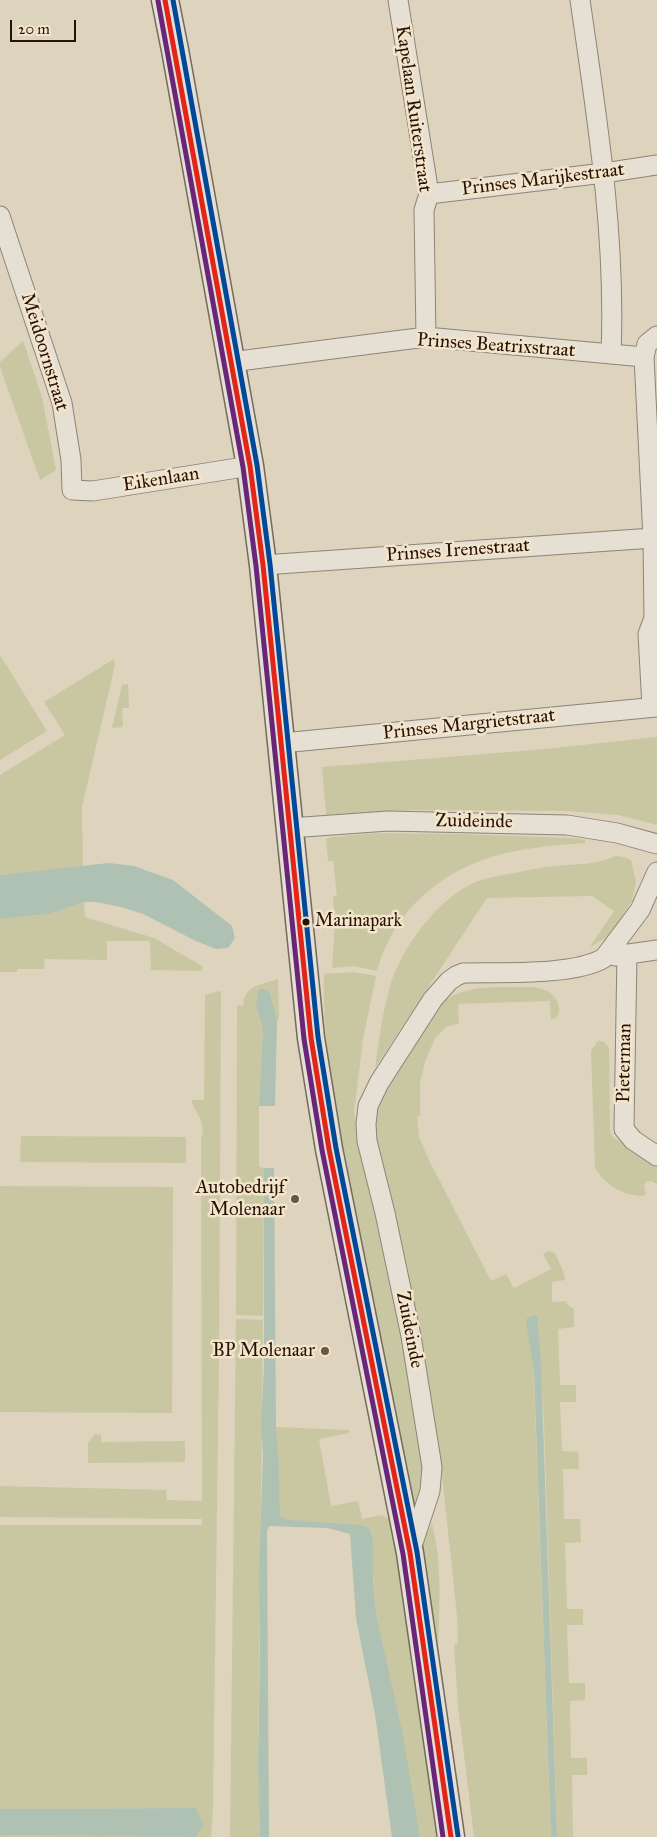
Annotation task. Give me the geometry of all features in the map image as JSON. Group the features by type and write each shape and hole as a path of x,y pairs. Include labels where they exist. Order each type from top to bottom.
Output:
{"main road":[{"path":"165,0 250,466 263,565 282,743 311,1038 320,1100 410,1553 451,1837"}],"street":[{"name":"Kapelaan Ruiterstraat","path":"398,0 429,194 424,210 426,338"},
{"path":"580,0 604,173 611,259 611,354"},
{"name":"Prinses Marijkestraat","path":"429,194 657,165"},
{"name":"Meidoornstraat","path":"0,216 62,403 72,460 72,490"},
{"path":"655,707 648,634 654,618 653,538 644,357 647,344 657,336"},
{"name":"Prinses Beatrixstraat","path":"231,362 426,338 644,357"},
{"name":"Eikenlaan","path":"72,490 93,491 250,466"},
{"name":"Prinses Irenestraat","path":"263,565 653,538"},
{"name":"Prinses Margrietstraat","path":"282,743 655,707"},
{"name":"Zuideinde","path":"290,828 388,821 567,825 617,833 657,844"},
{"path":"604,958 640,910 657,872"},
{"path":"604,958 657,950"},
{"name":"Pieterman","path":"627,954 624,1128 633,1140 657,1156"},
{"name":"Zuideinde","path":"410,1553 430,1491 432,1467 411,1336 385,1213 367,1141 368,1106 379,1083 432,999 456,976 464,973 545,972 589,965 604,958"}],"shaded area":[{"path":"23,341 42,397 56,470 40,480 0,367 0,362"},
{"path":"0,655 47,731 0,760"},
{"path":"114,659 115,665 82,807 83,867 0,875 0,775 65,735 44,702"},
{"path":"128,684 129,708 122,708 123,727 112,728 122,685"},
{"path":"657,737 657,825 618,815 565,811 413,810 326,815 322,767 535,750"},
{"path":"377,833 573,838 585,840 585,843 546,846 506,853 462,869 442,880 409,910 385,948 377,971 354,966 332,968 335,921 333,897 337,896 333,861 328,861 326,839"},
{"path":"616,856 631,860 636,881 632,901 609,936 590,947 614,911 592,896 487,898 375,1068 384,1009 394,974 411,942 435,912 449,899 463,888 487,878 541,868 594,863"},
{"path":"109,863 134,866 173,880 232,926 235,938 228,948 216,949 143,914 95,902 84,902 49,914 0,919 0,875"},
{"path":"84,902 85,917 154,938 202,966 202,971 151,970 150,941 107,941 107,960 45,959 44,969 17,969 17,972 0,972 0,919 49,914"},
{"path":"353,972 376,976 363,1039 354,1113 406,1352 425,1475 415,1507 413,1506 348,1185 328,1054 325,1028 324,974"},
{"path":"278,979 279,1020 277,1020 270,992 261,988 256,1005 263,1030 259,1106 259,1167 264,1168 263,1316 236,1315 237,1005 243,1006 244,999 250,990"},
{"path":"534,987 547,991 557,1001 559,1010 556,1018 551,1020 550,1001 458,1004 459,1023 446,1027 435,1038 425,1062 420,1083 420,1116 417,1117 419,1137 429,1160 491,1281 506,1274 514,1288 551,1269 543,1254 549,1251 555,1253 565,1280 552,1282 552,1302 567,1301 566,1304 574,1309 574,1327 558,1329 560,1385 576,1385 576,1402 560,1402 562,1451 578,1452 579,1469 563,1469 564,1519 580,1519 581,1542 565,1543 567,1609 583,1609 583,1625 567,1625 569,1683 585,1683 585,1700 570,1701 571,1758 587,1758 587,1775 572,1775 573,1837 557,1837 544,1422 538,1318 533,1356 551,1837 474,1837 458,1706 454,1645 458,1643 457,1616 443,1484 431,1404 375,1130 379,1107 385,1090 440,1005 449,998 472,989"},
{"path":"262,988 270,992 277,1020 275,1106 259,1106 263,1030 256,1005 258,991"},
{"path":"219,991 221,992 219,1358 213,1808 211,1837 195,1837 196,1808 0,1809 0,1525 202,1525 202,1519 0,1517 0,1486 166,1490 167,1500 202,1501 201,1137 203,1135 201,1121 192,1100 204,1100 205,995"},
{"path":"598,1041 603,1041 609,1048 610,1133 614,1138 657,1165 657,1184 651,1181 646,1182 644,1186 646,1194 643,1196 628,1194 615,1188 604,1180 595,1168 591,1051"},
{"path":"21,1136 186,1137 186,1163 20,1162"},
{"path":"264,1168 274,1168 276,1427 280,1515 289,1520 360,1525 369,1528 373,1541 373,1582 377,1619 403,1736 420,1837 392,1837 375,1714 356,1618 350,1534 327,1528 269,1526 267,1532 269,1837 260,1837 258,1769 259,1574 263,1455 261,1429 264,1365"},
{"path":"0,1186 173,1187 172,1413 0,1412"},
{"path":"534,1315 538,1318 541,1363 557,1837 551,1837 534,1372 526,1321 527,1318"},
{"path":"236,1319 263,1320 258,1769 260,1837 230,1837"},
{"path":"276,1427 349,1430 349,1433 319,1439 331,1506 358,1501 362,1519 382,1515 392,1521 440,1837 420,1837 377,1619 372,1569 364,1527 289,1520 280,1515"},
{"path":"95,1434 101,1435 101,1442 185,1441 185,1462 88,1463 88,1443"},
{"path":"432,1524 439,1573 438,1655 422,1542"},
{"path":"196,1808 203,1825 196,1837 0,1835 0,1809"},
{"path":"0,1835 195,1837 0,1837"}],"transit line":[{"path":"165,0 250,466 263,565 311,1038 329,1149 410,1553 451,1837"},
{"path":"173,0 257,465 270,564 318,1037 336,1148 417,1552 458,1836"},
{"path":"158,1 243,467 256,566 304,1039 322,1150 403,1554 443,1837"}],"place":[{"name":"Marinapark","path":"306,922"},
{"name":"Autobedrijf Molenaar","path":"295,1199"},
{"name":"BP Molenaar","path":"325,1351"}]}
